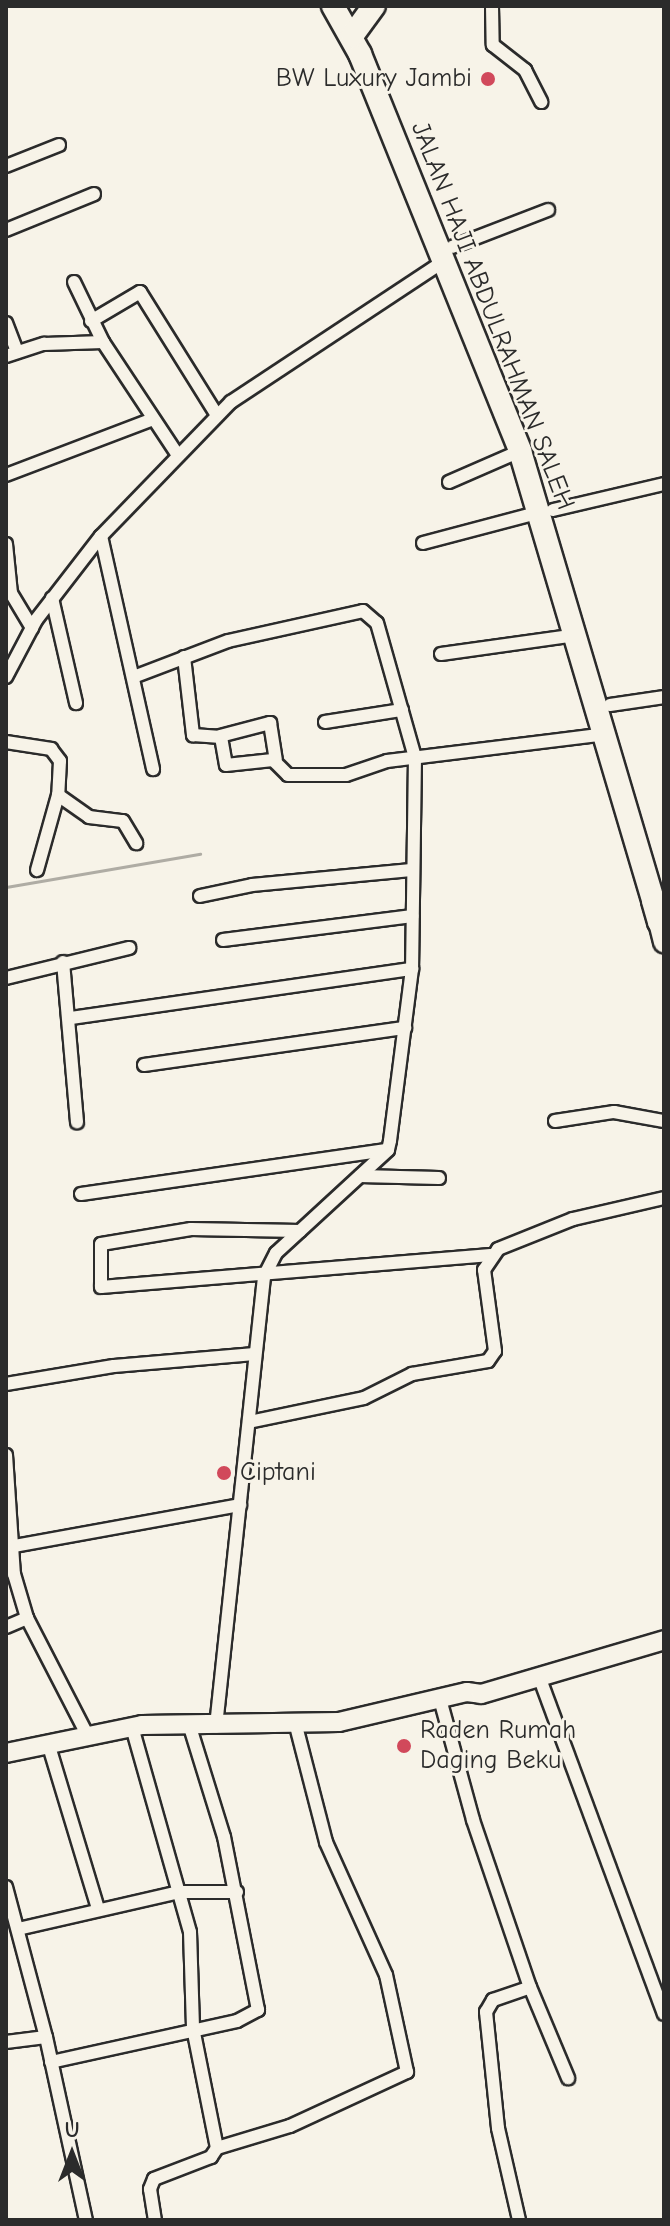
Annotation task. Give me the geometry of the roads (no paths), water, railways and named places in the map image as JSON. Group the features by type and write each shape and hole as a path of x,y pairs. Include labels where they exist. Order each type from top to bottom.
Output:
{"highway":[{"name":"JALAN HAJI ABDULRAHMAN SALEH","path":"353,15 547,511 610,705 664,898"},
{"name":"JALAN HAJI ABDULRAHMAN SALEH","path":"466,299 520,451 547,511 576,635 662,928"}],"main road":[{"path":"467,1692 478,1682 603,1651 664,1628"},
{"path":"6,1753 132,1727 189,1724 296,1726 467,1692 481,1694 664,1640"}],"street":[{"path":"492,6 493,45 525,70 541,102"},
{"path":"6,166 59,145"},
{"path":"6,230 94,194"},
{"path":"6,677 52,598 101,536 217,415 448,254 548,210"},
{"path":"74,282 103,342 151,420 177,454"},
{"path":"91,321 140,292 217,415"},
{"path":"6,323 12,354 44,344 103,342"},
{"path":"6,475 53,462 151,420"},
{"path":"449,482 520,451"},
{"path":"423,543 664,484"},
{"path":"101,536 136,676 153,769"},
{"path":"6,544 11,593 32,628"},
{"path":"52,598 76,703"},
{"path":"136,676 228,641 363,611 377,623 415,757 411,870 412,969 388,1150 276,1253 264,1277 216,1726"},
{"path":"441,654 576,635"},
{"path":"184,657 193,735 220,736 270,723 276,760 288,775 346,775 368,765 415,757 606,734"},
{"path":"610,705 664,697"},
{"path":"325,722 402,710"},
{"path":"220,736 224,764 276,760"},
{"path":"6,742 57,754 62,771 37,870"},
{"path":"58,795 89,817 123,821 136,843"},
{"path":"200,896 252,885 411,870"},
{"path":"223,940 412,916"},
{"path":"6,978 129,948"},
{"path":"63,962 71,1018 77,1122"},
{"path":"71,1018 412,969"},
{"path":"144,1065 405,1028"},
{"path":"555,1121 614,1112 664,1121"},
{"path":"81,1194 388,1150"},
{"path":"360,1176 439,1178"},
{"path":"249,1422 364,1398 412,1374 494,1357 484,1270 491,1255 508,1242 560,1224 664,1198"},
{"path":"300,1231 229,1227 101,1244 101,1287 264,1277 491,1255"},
{"path":"6,1384 114,1366 254,1354"},
{"path":"6,1455 14,1546 10,1575 27,1618 87,1734"},
{"path":"14,1546 240,1505"},
{"path":"6,1627 27,1618"},
{"path":"540,1679 664,2014"},
{"path":"440,1699 473,1820 530,1987 568,2078"},
{"path":"51,2062 193,2028 237,2021 258,2010 245,1964 237,1892 189,1724"},
{"path":"155,2220 150,2189 154,2179 211,2157 217,2148 290,2126 407,2072 386,1975 326,1842 296,1726"},
{"path":"132,1727 180,1892 195,1980 193,2028 217,2148"},
{"path":"48,1743 98,1909"},
{"path":"6,1887 46,2037 86,2220"},
{"path":"18,1929 180,1892 237,1892"},
{"path":"519,2220 498,2128 486,2012 493,2000 530,1987"},
{"path":"6,2042 46,2037"}],"waterway":[{"path":"6,887 200,854"}],"place":[{"name":"BW Luxury Jambi","path":"488,79"},
{"name":"Ciptani","path":"224,1473"},
{"name":"Raden Rumah Daging Beku","path":"404,1746"}]}
